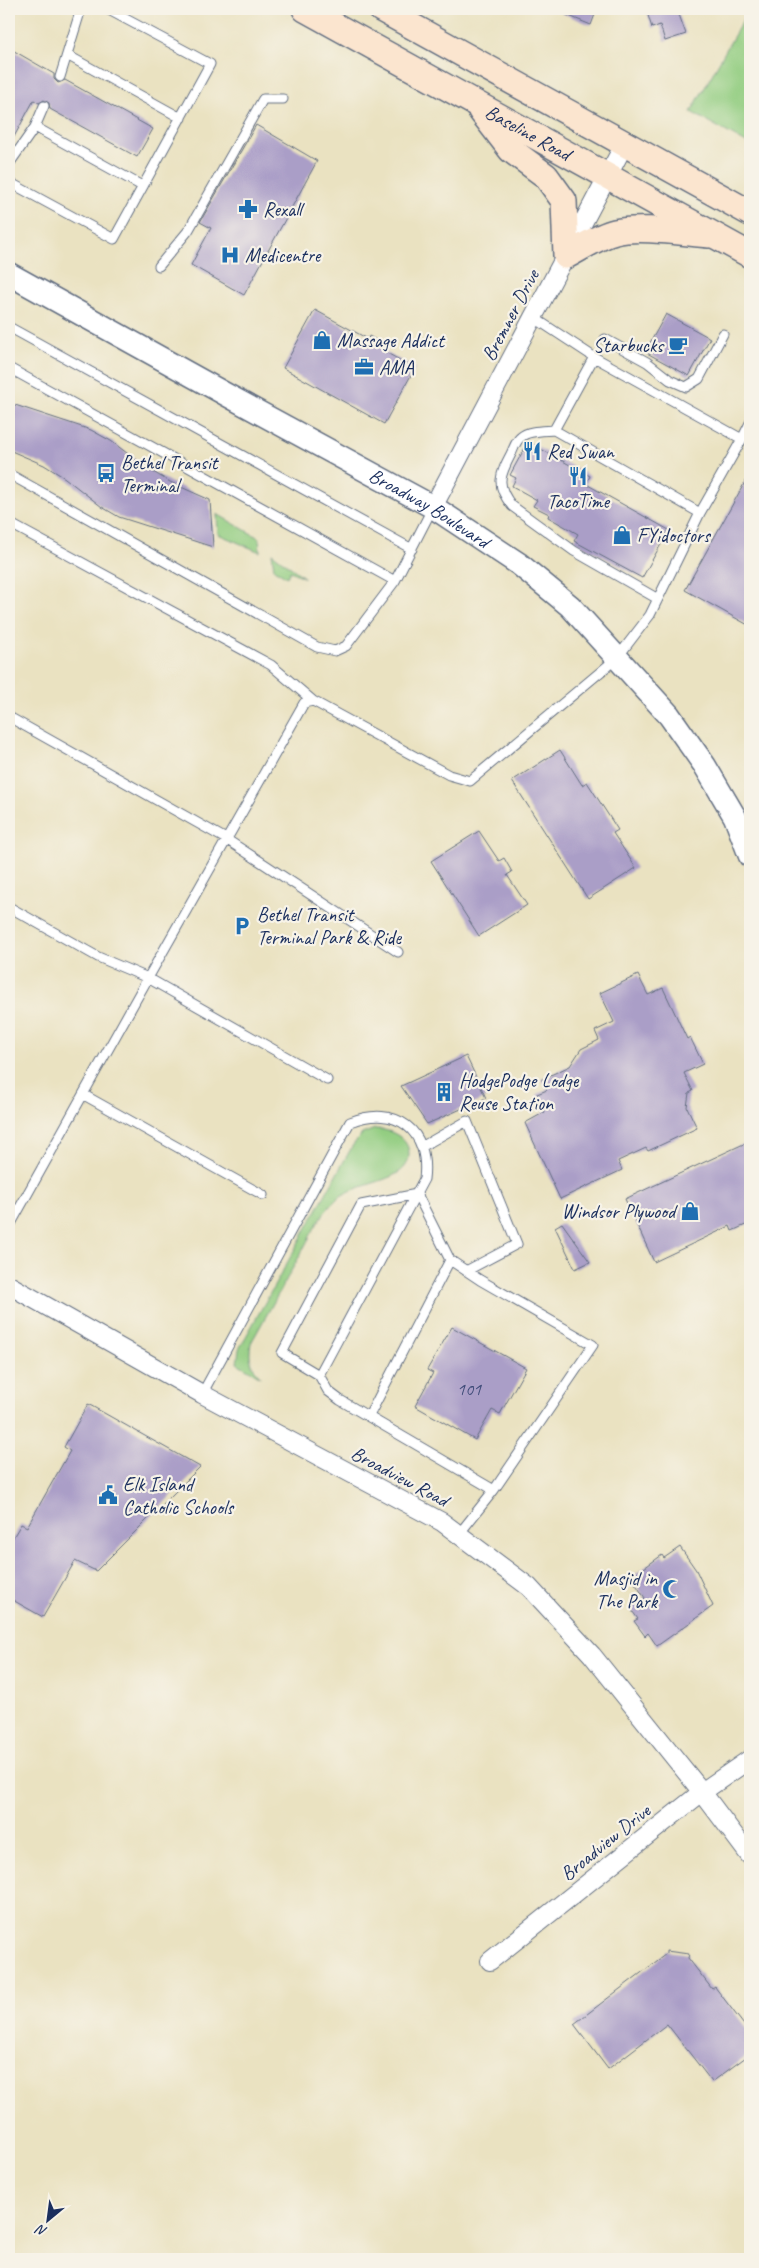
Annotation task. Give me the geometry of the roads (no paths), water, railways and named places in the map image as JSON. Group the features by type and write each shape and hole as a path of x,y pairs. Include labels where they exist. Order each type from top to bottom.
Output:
{"main road":[{"name":"Baseline Road","path":"305,9 750,255"},
{"name":"Baseline Road","path":"381,9 750,213"},
{"path":"475,103 511,150 546,176 564,201 566,256 617,231 635,230 715,236"}],"street":[{"name":"Bremner Drive","path":"433,507 625,143"},
{"name":"Broadway Boulevard","path":"9,274 433,507 526,570 570,606 668,715 705,766 735,817 750,856"},
{"name":"Broadview Road","path":"9,1285 202,1394 442,1522 529,1587 592,1655 702,1792 750,1856"},
{"name":"Broadview Drive","path":"490,1961 702,1792 750,1759"}],"lane":[{"path":"60,77 81,9"},
{"path":"9,182 114,239 210,64 107,9"},
{"path":"67,55 180,118"},
{"path":"159,266 188,231 263,99 283,100"},
{"path":"9,164 35,127 44,106"},
{"path":"35,127 142,186"},
{"path":"533,318 594,357 742,439"},
{"path":"9,327 412,549"},
{"path":"605,339 647,362 670,380 686,387 698,380 724,334"},
{"path":"554,430 594,357"},
{"path":"9,368 395,581"},
{"path":"9,523 271,665 313,701 449,775 470,781 617,658 650,615 700,513 750,423"},
{"path":"658,599 574,551 512,506 504,497 501,488 501,473 520,437 526,434 554,430 700,513"},
{"path":"9,474 317,647 335,651 346,646 395,581 433,507"},
{"path":"9,1227 304,703 313,701"},
{"path":"9,717 226,840 398,952"},
{"path":"9,907 98,957 148,978 327,1080"},
{"path":"84,1094 263,1195"},
{"path":"202,1394 350,1122 366,1116 383,1115 400,1121 414,1131 423,1146 426,1163 424,1179 319,1375"},
{"path":"423,1146 467,1121 518,1244 466,1271"},
{"path":"417,1194 450,1260 593,1345 494,1490 459,1534"},
{"path":"417,1194 361,1205 282,1353 319,1375 328,1391 345,1402 494,1490"},
{"path":"369,1416 450,1260"}],"place":[{"name":"Rexall","path":"248,209"},
{"name":"Medicentre","path":"230,255"},
{"name":"Massage Addict","path":"322,340"},
{"name":"Starbucks","path":"678,345"},
{"name":"AMA","path":"364,367"},
{"name":"Red Swan","path":"532,451"},
{"name":"Bethel Transit Terminal","path":"106,473"},
{"name":"TacoTime","path":"578,476"},
{"name":"FYidoctors","path":"622,535"},
{"name":"Bethel Transit Terminal Park & Ride","path":"242,926"},
{"name":"HodgePodge Lodge Reuse Station","path":"444,1092"},
{"name":"Windsor Plywood","path":"690,1211"},
{"name":"Elk Island Catholic Schools","path":"108,1495"},
{"name":"Masjid in The Park","path":"672,1589"}]}
